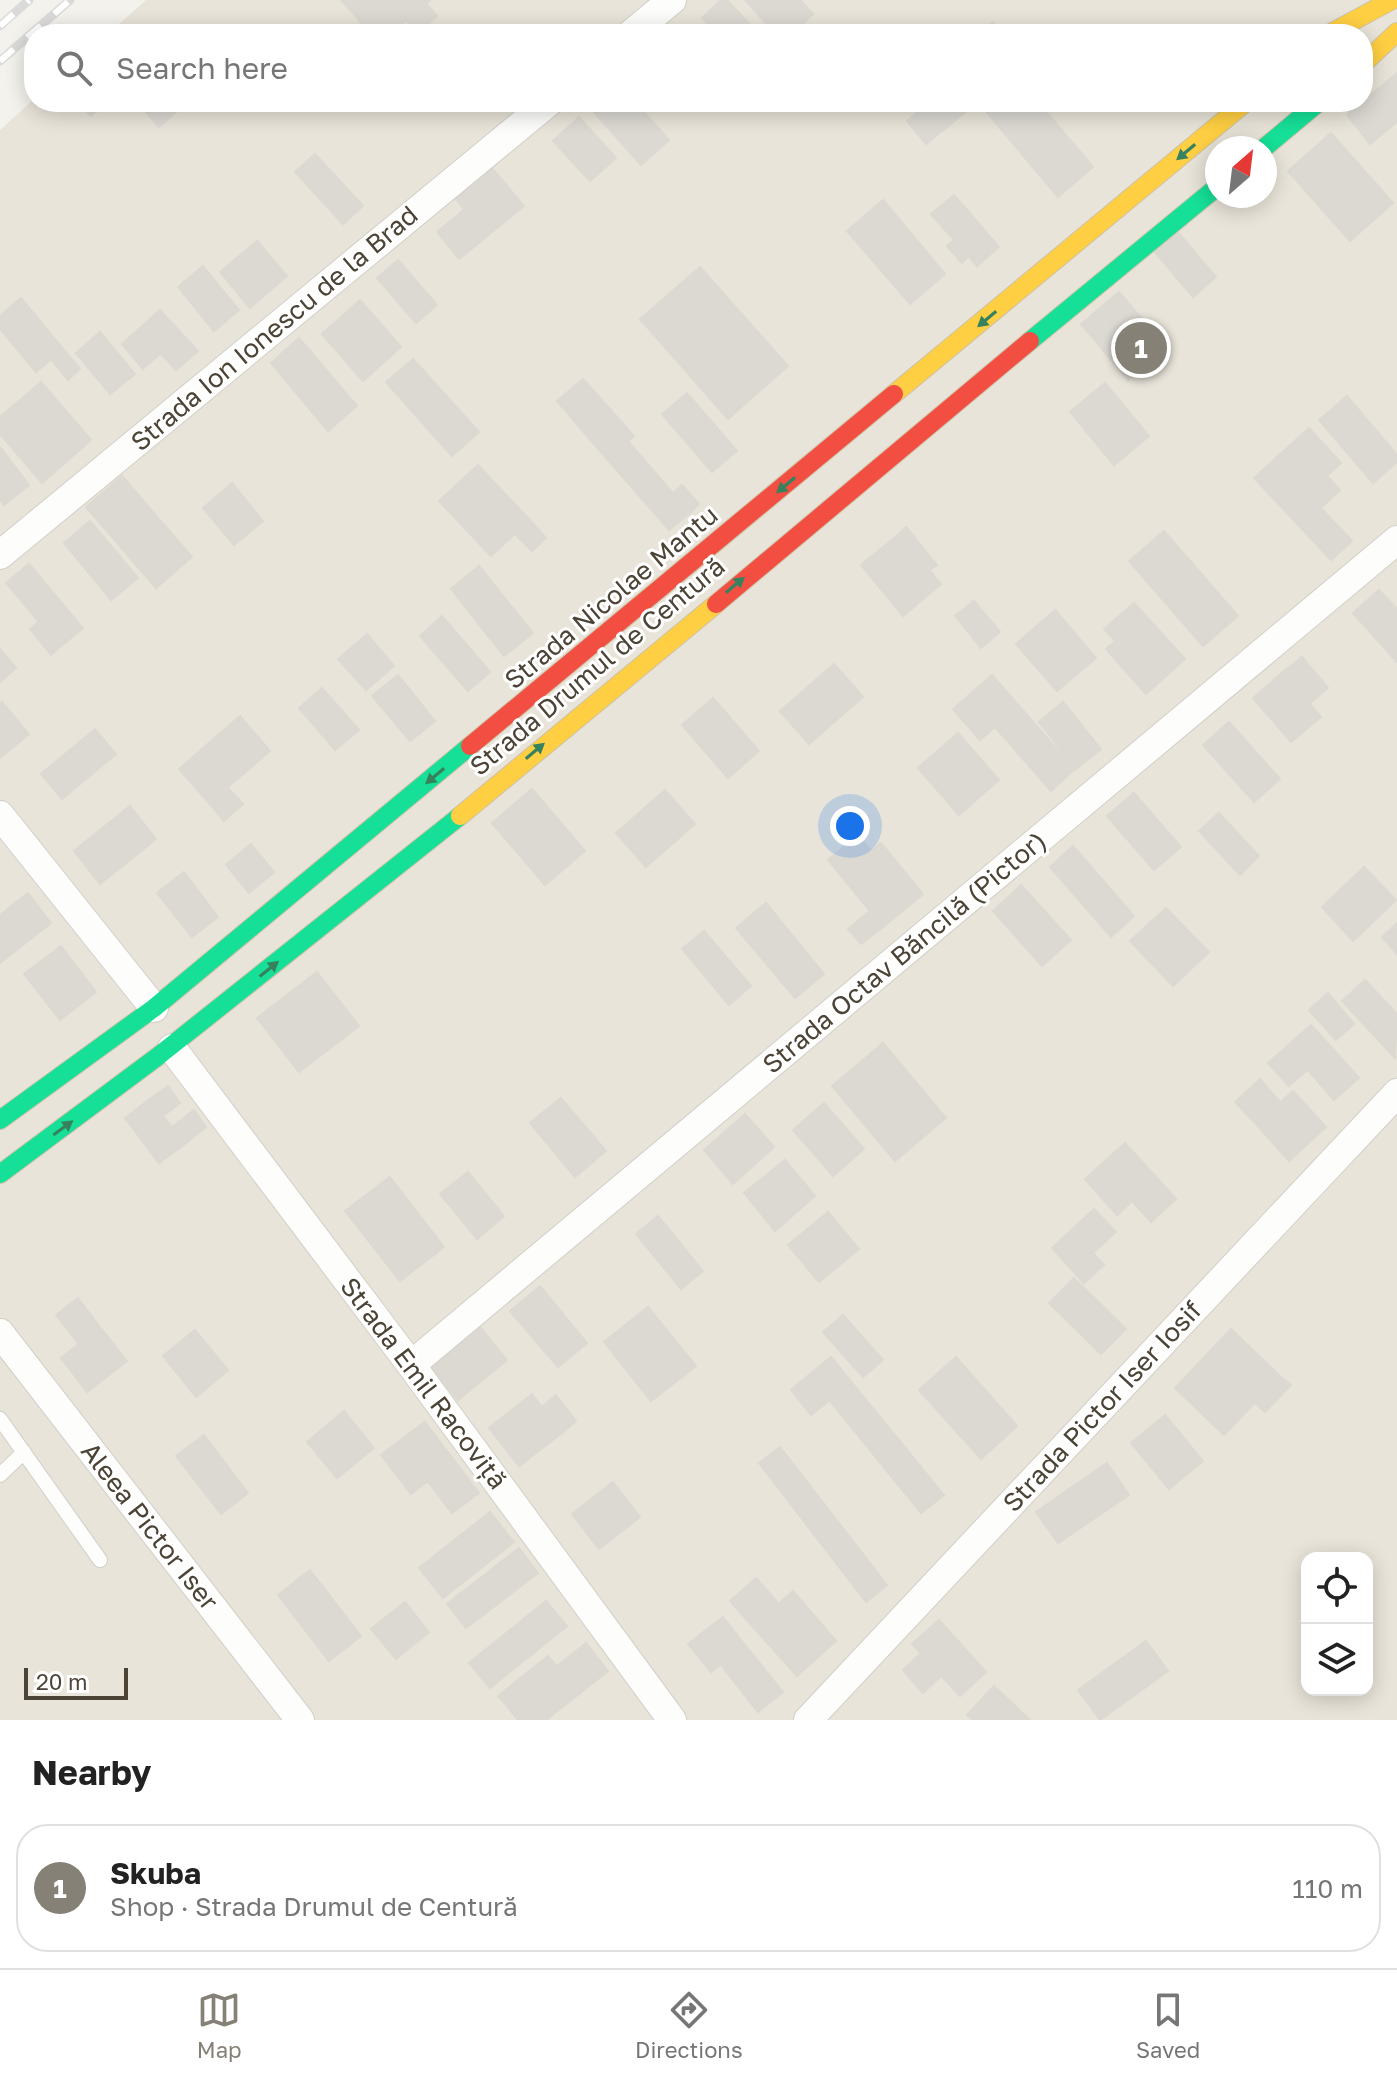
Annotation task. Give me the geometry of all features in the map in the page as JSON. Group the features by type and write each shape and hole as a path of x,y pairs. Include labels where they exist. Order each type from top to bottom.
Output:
{"highway":[{"path":"1348,24 1392,0"},
{"path":"1373,55 1397,32"},
{"name":"Strada Nicolae Mantu","path":"0,1120 154,1008 1234,112"},
{"path":"1277,137 1307,112"},
{"name":"Strada Drumul de Centură","path":"0,1174 172,1048 1205,197"}],"street":[{"path":"643,24 672,0"},
{"name":"Strada Ion Ionescu de la Brad","path":"0,555 537,112"},
{"name":"Strada Octav Băncilă (Pictor)","path":"411,1365 1397,540"},
{"path":"0,815 154,1008"},
{"name":"Strada Emil Racoviță","path":"172,1048 411,1365 672,1720"},
{"name":"Strada Pictor Iser Iosif","path":"818,1718 1397,1093"},
{"name":"Aleea Pictor Iser","path":"0,1333 300,1720"}],"lane":[{"path":"0,1419 100,1560"},
{"path":"0,1475 24,1452"}],"shaded area":[{"path":"146,0 1397,0 1397,1720 0,1720 0,130 24,108 24,112 1373,112 1373,24 119,24"}],"building":[{"path":"341,0 430,0 402,24 362,24"},
{"path":"721,0 727,0 750,24 708,24 702,18"},
{"path":"745,0 800,0 813,14 802,24 767,24"},
{"path":"426,3 437,16 428,24 409,24 406,20"},
{"path":"1397,73 1397,122 1370,144 1347,115 1351,112 1373,112 1373,93"},
{"path":"146,112 176,112 159,127"},
{"path":"594,112 644,112 669,140 641,165"},
{"path":"918,112 965,112 926,144 907,121"},
{"path":"986,112 1046,112 1093,167 1058,197"},
{"path":"579,117 616,158 590,181 553,141"},
{"path":"1331,133 1393,203 1350,241 1288,171"},
{"path":"315,154 363,206 343,224 295,172"},
{"path":"492,168 524,206 486,237 455,198"},
{"path":"954,195 999,247 977,266 931,214"},
{"path":"883,200 945,274 910,304 847,231"},
{"path":"464,210 486,237 459,259 437,232"},
{"path":"1177,231 1216,277 1193,297 1154,251"},
{"path":"954,240 968,257 962,263 947,246"},
{"path":"257,241 287,276 250,308 220,272"},
{"path":"398,260 437,305 416,323 377,278"},
{"path":"203,266 239,310 214,331 178,287"},
{"path":"700,267 788,366 728,419 640,319"},
{"path":"1119,292 1166,347 1128,380 1081,324"},
{"path":"21,298 63,349 36,372 0,329 0,316"},
{"path":"360,300 401,347 363,381 322,334"},
{"path":"160,310 182,334 143,369 122,344"},
{"path":"100,332 135,374 110,394 76,353"},
{"path":"182,334 198,351 176,370 161,354"},
{"path":"299,338 357,406 328,431 271,363"},
{"path":"63,349 80,369 68,380 51,359"},
{"path":"413,359 479,432 452,456 386,382"},
{"path":"583,379 634,436 607,459 557,401"},
{"path":"41,382 91,440 42,483 0,434 0,417"},
{"path":"1105,383 1149,436 1114,465 1070,412"},
{"path":"687,393 737,451 712,472 662,414"},
{"path":"1347,396 1397,455 1397,462 1373,483 1319,420"},
{"path":"1309,428 1341,463 1287,513 1254,478"},
{"path":"628,441 690,513 669,530 607,459"},
{"path":"0,447 29,485 4,505 0,500"},
{"path":"478,465 530,520 491,556 439,501"},
{"path":"122,476 192,557 156,588 86,507"},
{"path":"1327,476 1340,490 1321,508 1308,494"},
{"path":"232,483 263,521 234,545 203,508"},
{"path":"682,485 699,504 690,513 673,493"},
{"path":"1308,494 1352,541 1331,560 1287,513"},
{"path":"530,520 546,538 532,551 515,534"},
{"path":"90,521 138,578 111,600 64,543"},
{"path":"906,527 937,565 930,570 899,534"},
{"path":"1164,531 1238,616 1203,646 1129,561"},
{"path":"899,534 941,584 903,616 861,565"},
{"path":"29,564 83,628 60,647 6,583"},
{"path":"479,566 533,633 504,656 451,589"},
{"path":"1379,590 1397,609 1397,662 1353,613"},
{"path":"974,601 1000,632 981,648 955,616"},
{"path":"1134,603 1145,615 1115,641 1104,629"},
{"path":"1055,610 1096,658 1057,691 1016,644"},
{"path":"1145,615 1185,659 1146,694 1106,649"},
{"path":"442,616 490,672 468,691 420,636"},
{"path":"39,622 60,647 51,655 30,629"},
{"path":"367,634 394,666 366,690 338,659"},
{"path":"0,649 16,668 0,682"},
{"path":"1302,657 1328,688 1309,704 1283,672"},
{"path":"834,664 863,697 809,744 780,711"},
{"path":"1283,672 1321,717 1291,742 1253,698"},
{"path":"398,675 435,721 410,741 372,696"},
{"path":"992,675 1019,706 980,740 953,709"},
{"path":"322,688 359,730 335,750 299,708"},
{"path":"713,698 759,751 728,778 682,725"},
{"path":"2,702 29,734 0,758 0,704"},
{"path":"1063,702 1101,749 1076,769 1039,722"},
{"path":"1019,706 1075,769 1051,791 995,727"},
{"path":"240,716 270,751 209,803 179,769"},
{"path":"1229,722 1280,779 1254,802 1203,745"},
{"path":"95,729 116,754 62,799 41,774"},
{"path":"958,733 999,780 959,815 918,768"},
{"path":"227,787 243,804 224,821 209,803"},
{"path":"532,789 585,851 545,885 492,823"},
{"path":"665,790 695,824 646,867 616,833"},
{"path":"1134,793 1181,847 1154,870 1107,816"},
{"path":"130,806 156,839 100,884 74,851"},
{"path":"1219,813 1259,856 1240,875 1199,831"},
{"path":"858,835 871,851 841,876 828,860"},
{"path":"881,843 923,894 883,927 841,876"},
{"path":"251,844 274,872 249,893 226,865"},
{"path":"1073,846 1134,916 1111,937 1050,867"},
{"path":"1364,867 1396,900 1353,941 1322,907"},
{"path":"184,872 218,917 192,937 157,893"},
{"path":"1021,885 1071,940 1042,966 993,911"},
{"path":"28,893 51,923 0,963 0,915"},
{"path":"766,903 824,974 795,998 736,928"},
{"path":"1166,908 1209,952 1173,986 1130,941"},
{"path":"870,911 883,927 861,944 848,929"},
{"path":"1397,923 1397,954 1382,937"},
{"path":"704,931 751,986 729,1005 682,949"},
{"path":"61,946 96,992 60,1020 24,974"},
{"path":"317,972 359,1026 299,1072 257,1018"},
{"path":"1365,980 1397,1014 1395,1058 1342,1001"},
{"path":"1328,993 1354,1024 1336,1040 1309,1010"},
{"path":"1311,1025 1332,1048 1289,1086 1268,1063"},
{"path":"883,1043 946,1118 895,1161 832,1086"},
{"path":"1332,1048 1359,1078 1334,1100 1307,1069"},
{"path":"1260,1079 1280,1102 1256,1124 1235,1102"},
{"path":"168,1086 180,1103 163,1116 150,1099"},
{"path":"1293,1091 1326,1127 1289,1161 1256,1124"},
{"path":"561,1098 606,1151 575,1177 530,1123"},
{"path":"150,1099 185,1144 159,1163 125,1118"},
{"path":"824,1103 864,1149 833,1176 793,1130"},
{"path":"194,1110 206,1127 185,1144 172,1127"},
{"path":"745,1114 774,1147 733,1184 704,1150"},
{"path":"1125,1143 1157,1178 1117,1215 1085,1179"},
{"path":"785,1160 815,1196 775,1231 744,1193"},
{"path":"468,1172 504,1216 477,1239 440,1194"},
{"path":"390,1177 444,1247 400,1281 345,1211"},
{"path":"1157,1178 1176,1199 1151,1222 1132,1201"},
{"path":"1094,1209 1116,1232 1073,1271 1052,1248"},
{"path":"828,1212 859,1249 819,1282 788,1245"},
{"path":"658,1216 703,1271 681,1289 636,1234"},
{"path":"1093,1253 1104,1265 1084,1283 1073,1271"},
{"path":"1074,1278 1126,1329 1101,1354 1049,1303"},
{"path":"540,1286 587,1343 558,1367 510,1311"},
{"path":"78,1298 100,1327 79,1344 56,1315"},
{"path":"648,1307 696,1366 651,1401 604,1342"},
{"path":"843,1315 883,1360 863,1377 823,1332"},
{"path":"479,1326 507,1360 458,1400 430,1366"},
{"path":"100,1327 127,1361 87,1392 61,1358"},
{"path":"1231,1329 1280,1376 1224,1435 1175,1388"},
{"path":"195,1330 228,1370 196,1397 163,1356"},
{"path":"831,1357 944,1495 921,1513 809,1375"},
{"path":"956,1357 1017,1426 981,1459 919,1390"},
{"path":"809,1375 830,1400 811,1415 791,1390"},
{"path":"1280,1376 1291,1385 1265,1412 1255,1403"},
{"path":"532,1394 562,1433 519,1466 489,1428"},
{"path":"556,1395 576,1421 562,1433 542,1407"},
{"path":"344,1411 374,1448 337,1478 307,1442"},
{"path":"1165,1415 1203,1461 1169,1489 1131,1443"},
{"path":"425,1422 479,1493 452,1513 398,1442"},
{"path":"204,1435 248,1493 221,1514 176,1456"},
{"path":"398,1442 428,1481 411,1494 381,1455"},
{"path":"780,1447 887,1585 866,1602 759,1463"},
{"path":"1107,1463 1129,1495 1058,1543 1036,1512"},
{"path":"613,1482 640,1517 599,1549 572,1514"},
{"path":"490,1512 514,1542 443,1598 419,1568"},
{"path":"519,1548 538,1573 466,1628 447,1604"},
{"path":"310,1570 361,1636 329,1661 278,1595"},
{"path":"756,1578 779,1604 753,1627 730,1601"},
{"path":"793,1591 836,1641 797,1676 753,1627"},
{"path":"546,1601 567,1626 490,1688 469,1663"},
{"path":"405,1602 429,1632 396,1659 371,1629"},
{"path":"723,1617 745,1645 711,1672 688,1644"},
{"path":"939,1620 986,1672 960,1696 912,1644"},
{"path":"1146,1641 1168,1671 1100,1720 1078,1690"},
{"path":"586,1643 608,1671 546,1720 518,1720 507,1706"},
{"path":"745,1645 783,1692 758,1712 721,1665"},
{"path":"921,1653 941,1676 923,1693 903,1670"},
{"path":"548,1656 557,1667 507,1706 498,1696"},
{"path":"994,1686 1030,1720 973,1720 967,1715"}],"railway":[{"path":"0,26 29,0"},
{"path":"42,24 70,0"},
{"path":"0,61 24,40"}],"traffic: fast":[{"path":"1277,137 1307,112"},
{"path":"1030,341 1205,197"},
{"path":"0,1120 154,1008 470,746"},
{"path":"0,1174 157,1057 460,816"}],"traffic: slow":[{"path":"1348,24 1392,0"},
{"path":"1373,55 1397,32"},
{"path":"894,394 1234,112"},
{"path":"460,816 716,604"}],"traffic: jam":[{"path":"716,604 1030,341"},
{"path":"470,746 894,394"}],"place":[{"name":"Skuba","path":"1141,348"}]}
